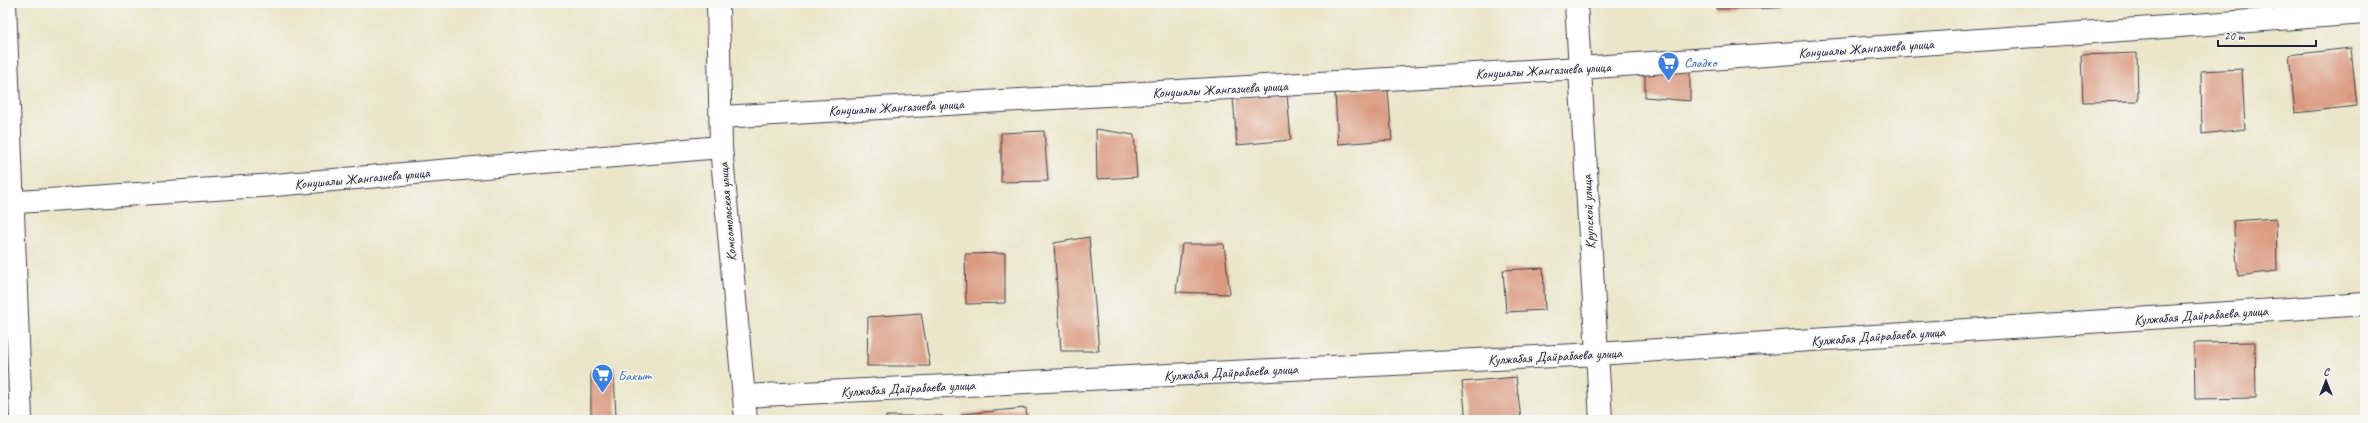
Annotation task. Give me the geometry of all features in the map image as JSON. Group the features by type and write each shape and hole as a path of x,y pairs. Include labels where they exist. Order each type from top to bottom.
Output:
{"street":[{"path":"4,3 8,203 21,420"},
{"name":"Комсомольская улица","path":"718,3 722,147 746,420"},
{"name":"Крупской улица","path":"1576,3 1601,420"},
{"name":"Конушалы Жангазиева улица","path":"721,117 1580,68 2365,13"},
{"name":"Конушалы Жангазиева улица","path":"8,203 282,184 722,147"},
{"name":"Кулжабая Дайрабаева улица","path":"744,396 1597,354 2365,304"}],"building":[{"path":"1716,3 1781,3 1781,8 1716,9"},
{"path":"2351,48 2357,106 2295,113 2289,55"},
{"path":"2137,53 2138,101 2083,102 2081,55"},
{"name":"Сладко","path":"1645,65 1690,67 1690,101 1645,97"},
{"path":"2242,69 2245,129 2202,134 2201,71"},
{"path":"1388,89 1392,140 1338,144 1335,93"},
{"path":"1287,94 1291,140 1237,145 1233,98"},
{"path":"1096,129 1134,135 1137,177 1097,179"},
{"path":"1044,131 1048,181 1001,182 1001,133"},
{"path":"2276,218 2277,271 2238,276 2233,221"},
{"path":"1089,237 1099,351 1061,351 1054,243"},
{"path":"1182,244 1224,244 1230,294 1176,292"},
{"path":"1005,253 1005,303 966,304 965,254"},
{"path":"1543,268 1545,310 1506,312 1503,270"},
{"path":"921,313 930,366 867,366 868,317"},
{"path":"2255,342 2256,398 2195,399 2194,343"},
{"name":"Бакыт","path":"614,371 616,418 591,418 591,372"},
{"path":"1516,377 1521,420 1466,420 1462,382"},
{"path":"1026,408 1027,420 962,420 962,414"},
{"path":"886,416 943,416 943,420 886,420"}],"place":[{"name":"Сладко","path":"1668,82"},
{"name":"Бакыт","path":"603,394"}]}
